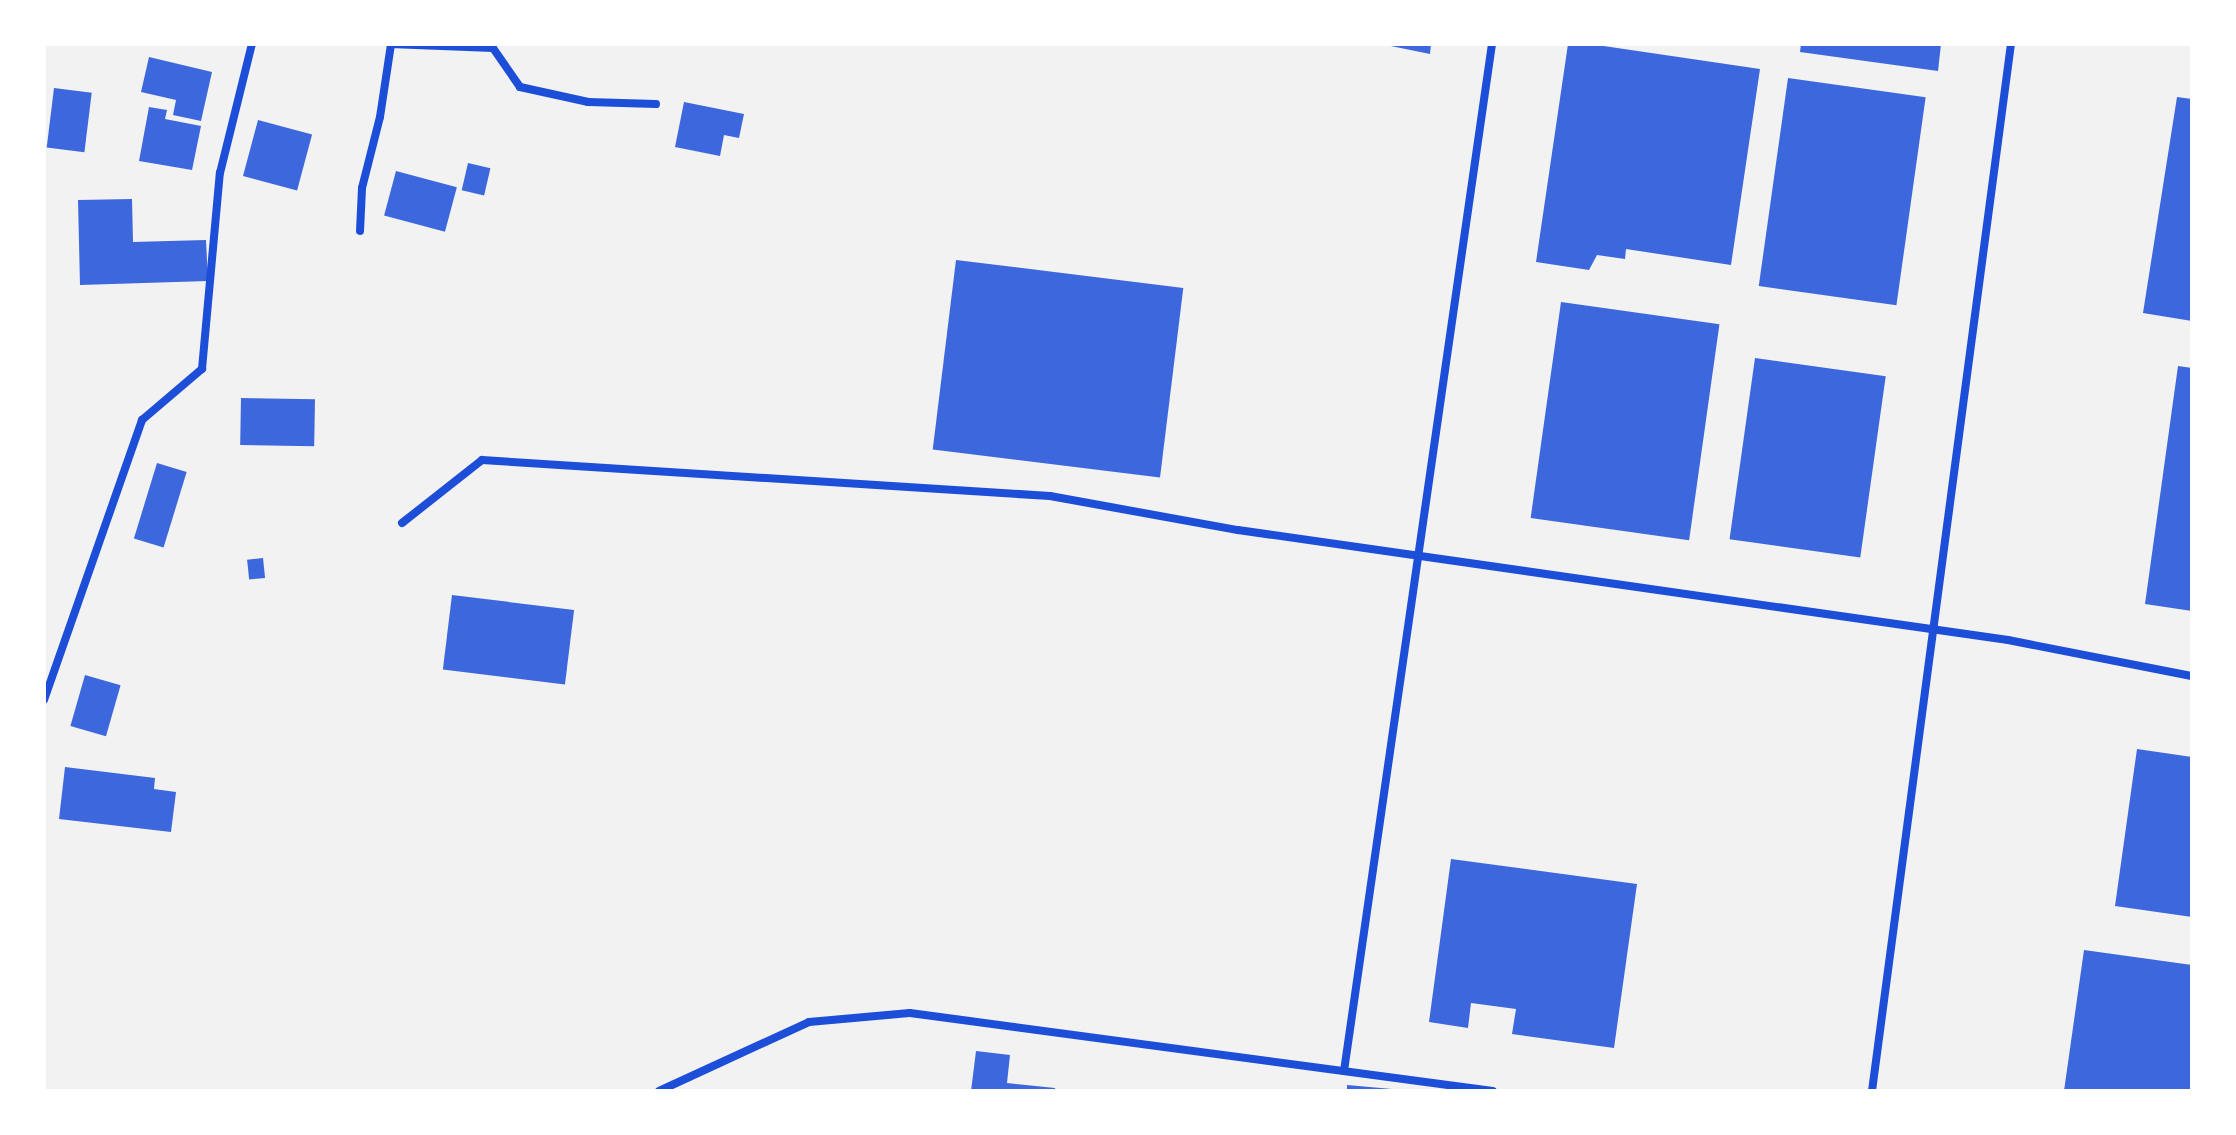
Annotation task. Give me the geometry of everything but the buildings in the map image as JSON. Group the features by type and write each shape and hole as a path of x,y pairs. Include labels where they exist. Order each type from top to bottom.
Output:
{"street":[{"path":"44,700 142,420 202,369 220,173 252,44"},
{"path":"360,231 362,188 380,117 390,44 493,48 520,87 588,102 656,104"},
{"path":"1344,1071 1492,44"},
{"path":"1872,1091 2011,44"},
{"path":"402,523 482,460 1050,496 1238,530 1935,629 2192,676"},
{"path":"659,1091 809,1022 910,1013 1493,1091"}]}
